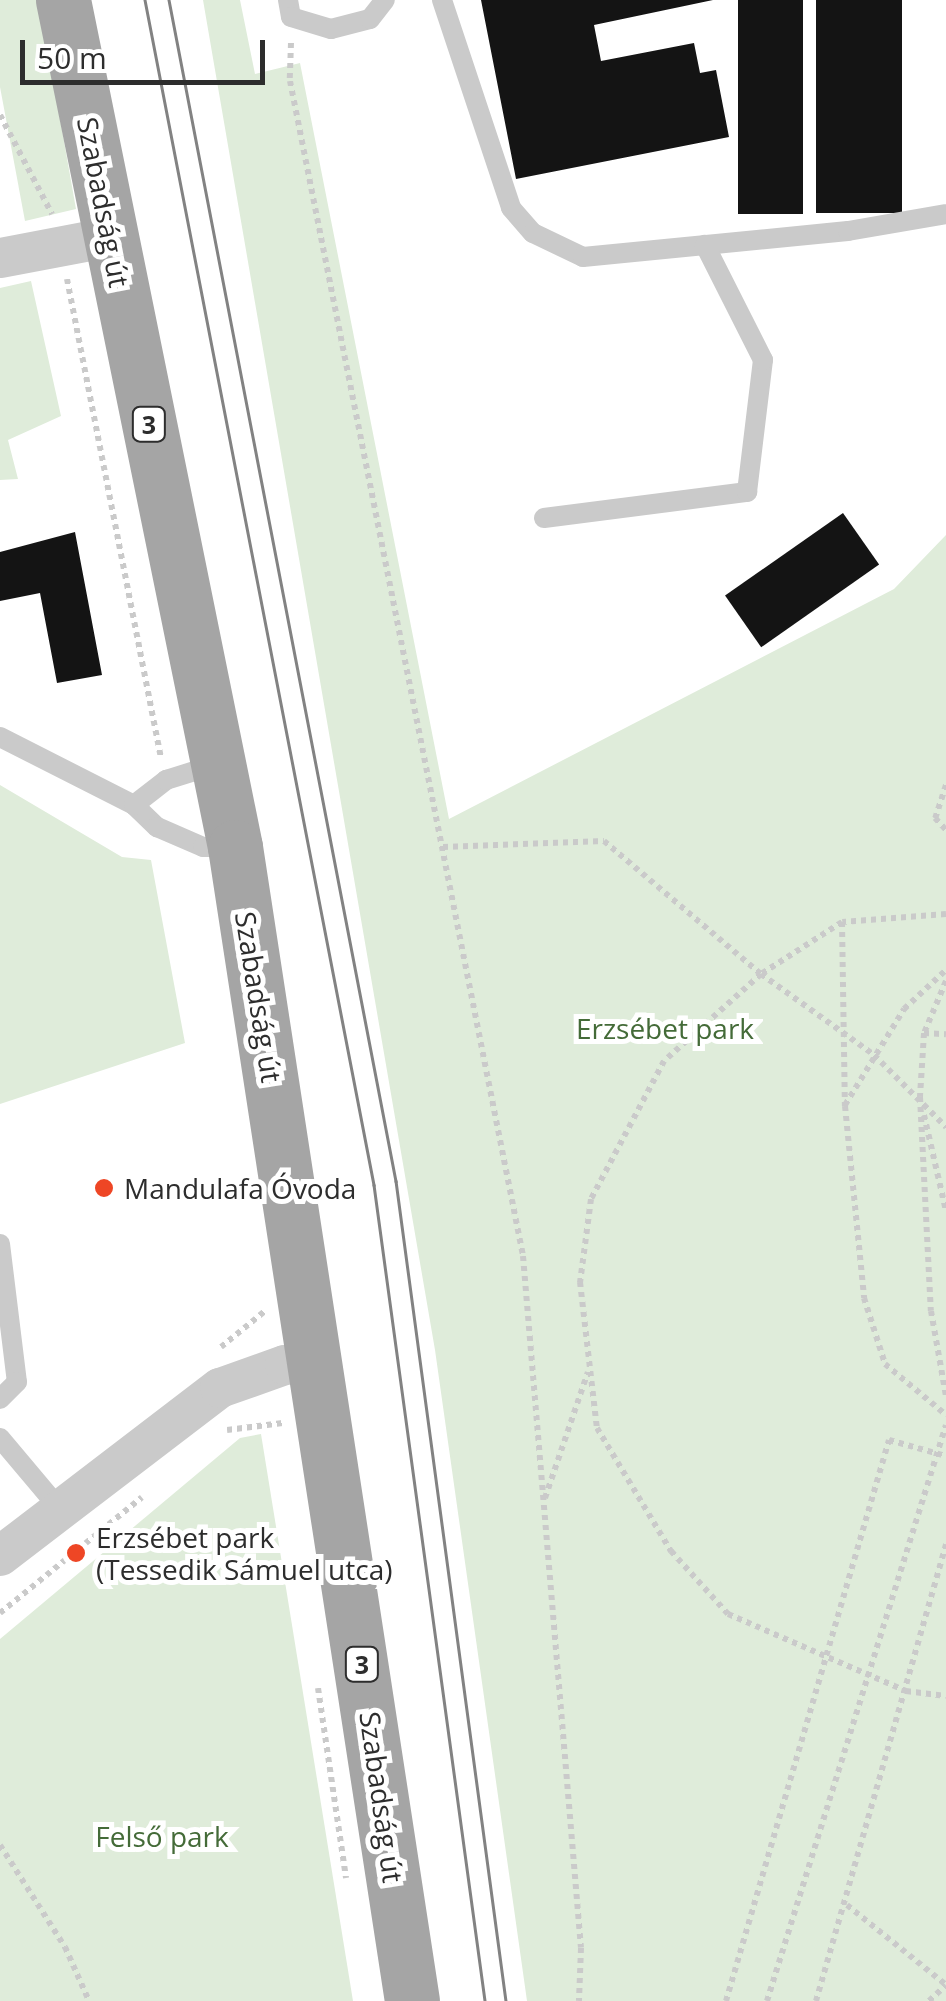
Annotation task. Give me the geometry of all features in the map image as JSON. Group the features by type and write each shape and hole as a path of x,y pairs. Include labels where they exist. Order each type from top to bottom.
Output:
{"main road":[{"name":"Szabadság út","path":"63,0 235,847 318,1361 412,2001"}],"street":[{"path":"0,258 111,237"},
{"path":"0,1556 220,1388 285,1364 318,1361"}],"lane":[{"path":"290,8 309,26 353,27 370,19 386,0"},
{"path":"442,0 511,208 532,233 583,257 946,214"},
{"path":"544,518 748,492 763,360 705,245"},
{"path":"0,736 134,804 157,827 203,847 235,847"},
{"path":"134,804 166,780 218,764"},
{"path":"0,1244 17,1382 0,1399"},
{"path":"0,1438 59,1508"}],"path":[{"path":"290,8 290,81 523,1256 581,1948 579,2001"},
{"path":"0,114 46,202"},
{"path":"946,786 935,818 946,830"},
{"path":"443,847 604,841 761,974 874,1055 946,1127"},
{"path":"946,914 842,922 761,974 664,1060 591,1199 580,1282 597,1428 671,1551 728,1614 906,1691 946,1696"},
{"path":"842,922 844,1106 864,1298 885,1364 946,1414"},
{"path":"844,1106 904,1008 946,970"},
{"path":"946,981 924,1033 920,1097 931,1311 946,1396"},
{"path":"924,1033 946,1034"},
{"path":"920,1097 946,1211"},
{"path":"543,1504 590,1366"},
{"path":"212,1439 248,1424 291,1423"},
{"path":"767,2001 932,1452 946,1425"},
{"path":"726,2001 829,1660 890,1440 946,1456"},
{"path":"0,1614 152,1489"},
{"path":"816,2001 946,1544"},
{"path":"0,1845 65,1947 89,2001"},
{"path":"846,1905 946,1985 929,2001"}],"green space":[{"path":"0,0 39,0 76,209 25,221 0,87"},
{"name":"Erzsébet park","path":"203,0 240,0 255,74 300,63 449,819 894,589 946,535 946,2001 527,2001 435,1350"},
{"path":"31,281 61,416 8,440 18,479 0,480 0,288"},
{"path":"0,785 122,857 151,860 185,1043 0,1104"},
{"name":"Felső park","path":"261,1434 353,2001 0,2001 0,1639 240,1438"}],"building":[{"path":"481,0 713,0 594,25 601,61 694,43 700,73 716,70 729,137 516,179"},
{"path":"738,0 803,0 803,214 738,214"},
{"path":"816,0 902,0 902,213 816,213"},
{"path":"843,513 879,565 761,647 725,596"},
{"path":"75,532 102,675 57,683 40,593 0,601 0,552"}],"tram line":[{"path":"145,0 374,1185 485,2001"},
{"path":"169,0 396,1181 506,2001"}],"place":[{"name":"Mandulafa Óvoda","path":"104,1188"},
{"name":"Erzsébet park (Tessedik Sámuel utca)","path":"76,1553"}]}
